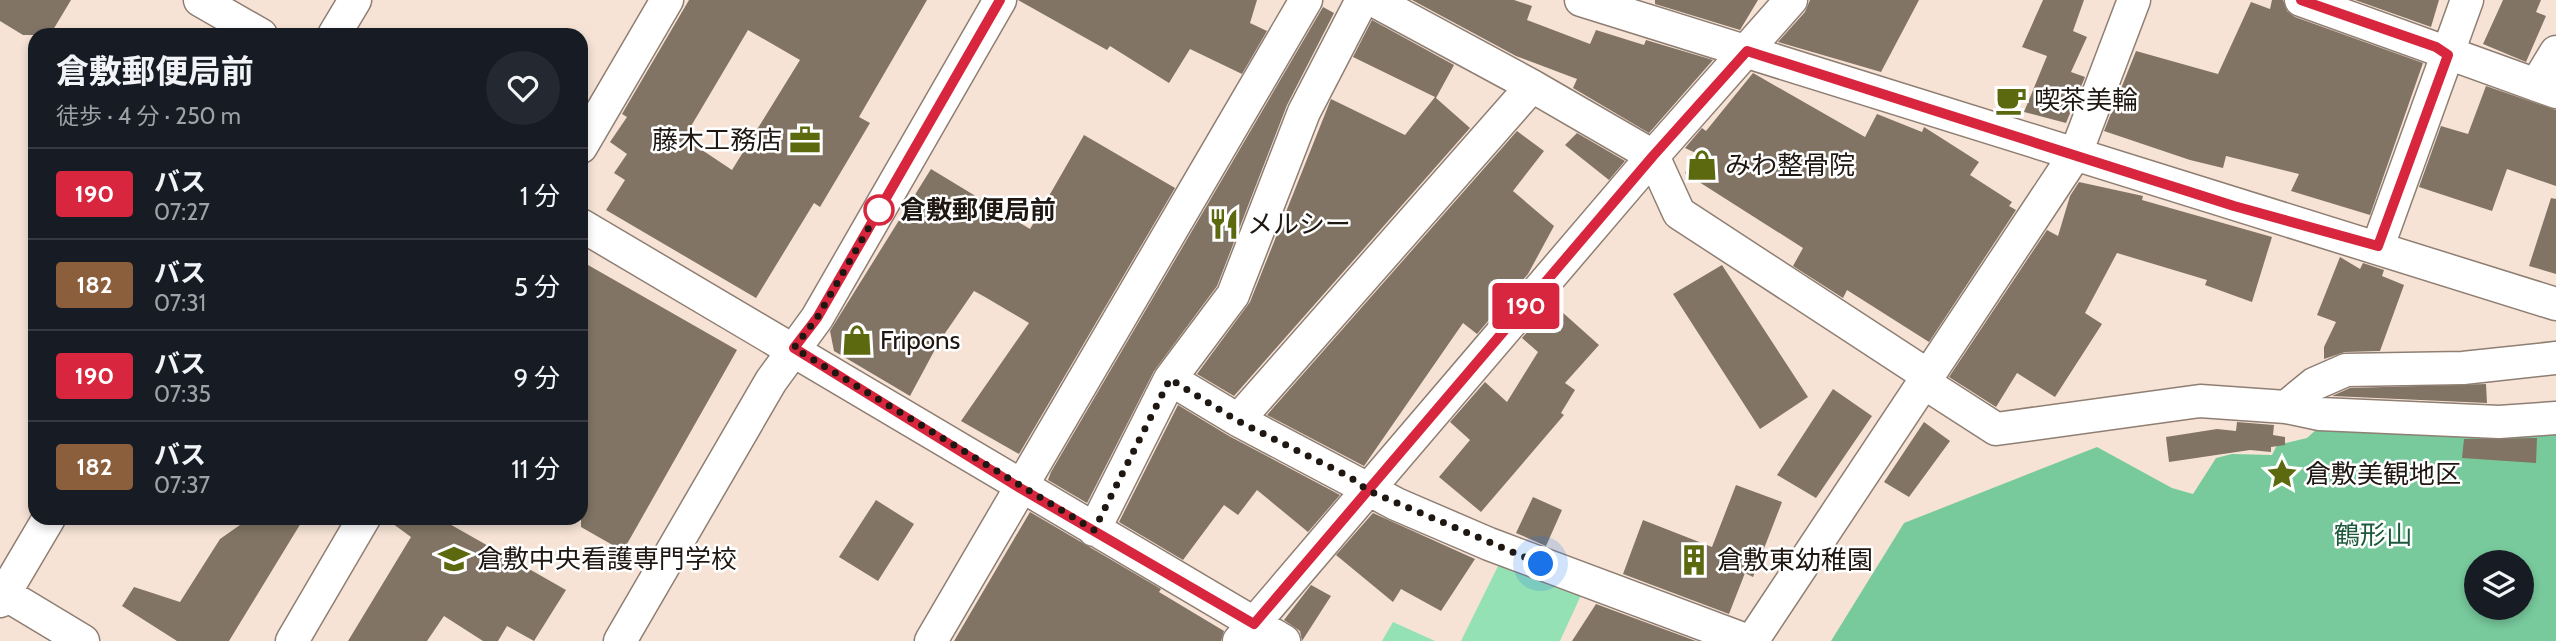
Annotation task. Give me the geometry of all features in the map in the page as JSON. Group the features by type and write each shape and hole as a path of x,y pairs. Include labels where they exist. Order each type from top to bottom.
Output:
{"street":[{"path":"200,0 249,28"},
{"path":"338,28 355,0"},
{"path":"588,135 667,0"},
{"path":"620,641 771,381 817,318 1000,0"},
{"path":"931,641 1306,0"},
{"path":"1094,530 1170,379 1233,295 1304,112 1362,0"},
{"path":"1373,0 1532,86 1653,156 1679,213 1925,378 1996,429 2200,401 2286,407 2320,414 2485,421 2556,418"},
{"path":"1581,0 2076,153 2234,206 2378,246 2556,304"},
{"path":"1246,633 1653,156 1791,0"},
{"path":"1170,379 1238,421 1350,477 1369,491 1489,544 1750,641 2076,153 2134,0"},
{"path":"2301,0 2546,89 2556,52"},
{"path":"2378,246 2467,0"},
{"path":"1238,421 1532,86"},
{"path":"588,229 794,348 1020,488 1094,530 1246,633 1284,641"},
{"path":"2286,407 2314,384 2346,370 2463,368 2556,358"},
{"path":"45,525 1,595 83,641"},
{"path":"292,641 360,525"}],"green space":[{"name":"鶴形山","path":"2556,427 2556,641 1831,641 1904,523 2097,447 2172,488 2193,494 2216,458 2232,454 2272,455 2277,445 2307,438 2318,428"},
{"path":"1500,562 1582,593 1560,641 1461,641"},
{"path":"1393,622 1435,641 1382,641"}],"building":[{"path":"0,0 71,0 54,28 28,28 28,35 23,35 0,21"},
{"path":"689,0 927,0 859,117 870,123 820,207 814,203 756,298 606,210 625,180 614,173 627,154 610,142 627,117 622,114","holes":["748,30 800,60 732,170 684,138"]},
{"path":"1018,0 1257,0 1250,23 1267,31 1242,74 1190,49 1169,83 1110,46 1107,50"},
{"path":"1412,0 1514,0 1532,6 1527,20 1590,44 1596,30 1644,45 1646,40 1713,60 1649,133 1573,88 1577,79 1516,56"},
{"path":"1655,0 1758,0 1740,30 1655,4"},
{"path":"1810,0 1919,0 1881,72 1778,42 1805,12"},
{"path":"2043,0 2084,0 2073,31 2087,37 2071,72 2085,77 2066,123 2024,112 2047,56 2022,47"},
{"path":"2272,0 2283,0 2287,11 2295,17 2423,63 2370,215 2291,191 2299,174 2226,156 2223,168 2190,160 2104,131 2136,51 2218,74 2251,2 2270,9"},
{"path":"2355,0 2439,0 2431,27"},
{"path":"2503,0 2541,0 2536,12 2546,16 2526,62 2483,44"},
{"path":"1323,7 1334,13 1287,105 1217,286 1154,371 1087,503 1048,480 1051,472"},
{"path":"1372,20 1454,65 1436,98 1470,128 1234,396 1197,374 1250,302 1331,99 1405,135 1435,97 1353,57"},
{"path":"1753,73 1865,137 1877,114 1922,132 1924,127 1979,162 1970,175 2012,202 2009,206 2016,210 1929,342 1847,290 1843,298 1793,266 1803,248 1685,173 1698,154 1685,148 1702,128 1706,131"},
{"path":"2486,86 2556,110 2556,186 2507,169 2492,211 2419,187 2441,126 2468,134"},
{"path":"1517,131 1544,151 1513,191 1554,226 1528,274 1477,334 1463,323 1364,466 1267,415"},
{"path":"1577,133 1625,161 1609,180 1565,145"},
{"path":"1084,135 1175,188 1019,454 961,421 1029,323 985,297 974,291 939,342 910,396 834,351 830,331 931,169 1030,229"},
{"path":"2079,182 2143,196 2142,200 2272,237 2252,302 2205,285 2207,280 2117,253 2085,313 2102,324 2055,397 2017,373 1996,407 1949,377 2047,230 2058,236 2070,196"},
{"path":"2551,198 2556,199 2556,274 2529,266"},
{"path":"2340,257 2360,269 2363,263 2384,270 2382,276 2404,285 2380,351 2345,352 2324,359 2324,347 2336,322 2317,315"},
{"path":"588,265 737,350 623,551 581,527 588,525"},
{"path":"1722,265 1808,397 1760,429 1673,294"},
{"path":"1552,303 1599,345 1565,383 1575,390 1561,413 1564,415 1481,512 1439,477 1470,440 1450,422 1485,382 1507,402 1538,352 1522,338"},
{"path":"2486,384 2487,403 2332,396 2350,388"},
{"path":"1833,389 1872,416 1816,498 1777,475"},
{"path":"1178,405 1229,436 1340,495 1308,532 1257,490 1238,515 1224,505 1183,560 1119,522"},
{"path":"1924,422 1950,441 1909,497 1884,482"},
{"path":"2237,422 2274,425 2273,435 2285,437 2285,445 2271,447 2271,452 2250,450 2169,462 2166,437 2217,429 2236,431"},
{"path":"2537,438 2536,463 2462,458 2464,439"},
{"name":"倉敷東幼稚園","path":"1736,485 1782,502 1753,577 1745,573 1729,614 1623,574 1643,520 1712,547"},
{"path":"1533,497 1562,510 1546,546 1516,533"},
{"path":"876,500 914,524 878,581 839,557"},
{"path":"1030,512 1161,589 1159,592 1224,631 1221,641 954,641"},
{"path":"1373,513 1475,559 1441,611 1401,589 1393,602 1336,555"},
{"path":"240,525 300,525 229,641 177,641 122,606 134,587 180,602 220,539"},
{"name":"倉敷中央看護専門学校","path":"395,525 451,525 566,590 534,641 507,626 498,641 483,641 444,616 427,641 348,641 411,537"},
{"path":"1311,585 1331,596 1302,641 1300,631 1284,620"},
{"path":"1596,604 1696,641 1572,641"}],"bus line":[{"name":"190","path":"1000,0 817,318 794,348 1020,488 1254,624 1653,156 1747,51 2076,153 2234,206 2378,246 2448,55 2436,47 2301,0"}],"place":[{"name":"喫茶美輪","path":"2011,100"},
{"name":"藤木工務店","path":"805,140"},
{"name":"みわ整骨院","path":"1702,165"},
{"name":"倉敷郵便局前","path":"879,210"},
{"name":"メルシー","path":"1224,224"},
{"name":"Fripons","path":"857,340"},
{"name":"倉敷美観地区","path":"2282,474"},
{"name":"倉敷中央看護専門学校","path":"454,559"},
{"name":"倉敷東幼稚園","path":"1694,560"}],"route":[{"path":"879,210 883,203 817,318 794,348 997,474 1094,530 1170,379 1238,421 1350,477 1369,491 1541,564"}]}
